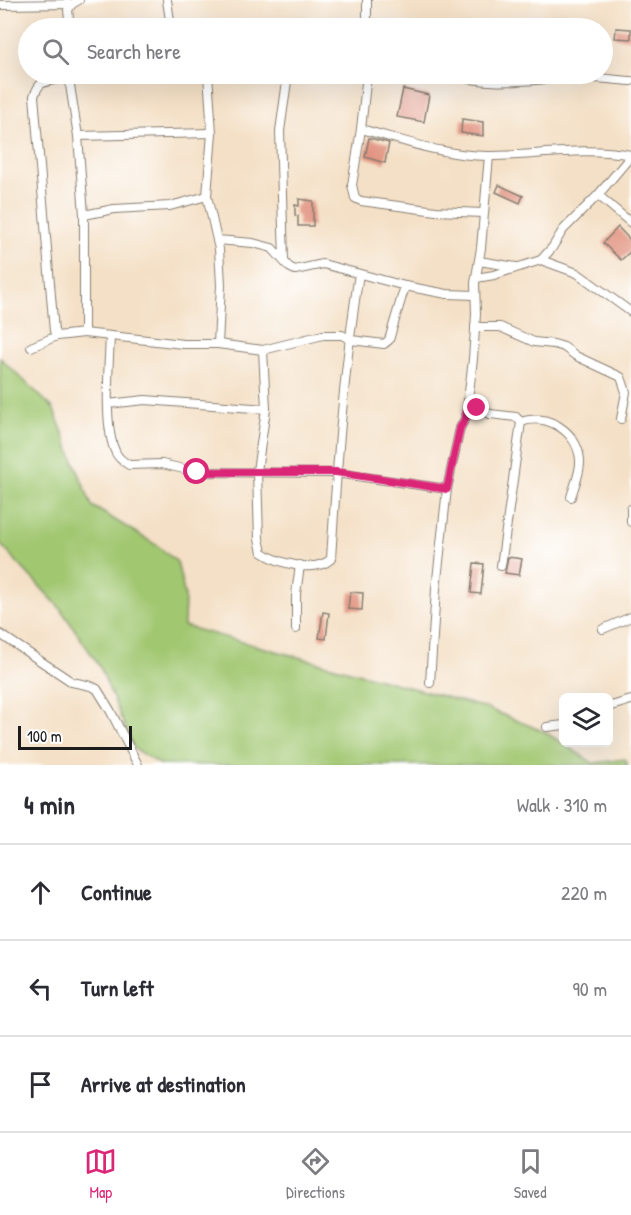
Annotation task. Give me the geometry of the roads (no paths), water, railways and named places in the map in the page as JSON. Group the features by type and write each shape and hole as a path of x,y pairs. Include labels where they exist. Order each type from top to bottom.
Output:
{"street":[{"path":"167,0 170,18"},
{"path":"367,0 367,18"},
{"path":"0,5 75,2"},
{"path":"69,18 68,10 75,2"},
{"path":"613,79 631,81"},
{"path":"42,84 34,96 54,331 57,336"},
{"path":"70,84 78,136 84,215 84,333"},
{"path":"209,84 212,133 207,196 209,213 217,240 221,285 218,344"},
{"path":"284,260 280,131 287,84"},
{"path":"366,84 352,185 355,198 375,204 411,209 483,213"},
{"path":"361,129 450,154 489,156 608,151 631,156 598,195 563,230 541,260 494,275 476,278"},
{"path":"78,136 212,133"},
{"path":"430,683 436,589 447,489 468,402 475,327 476,278 489,156"},
{"path":"598,195 631,223"},
{"path":"84,215 114,209 170,206 207,196"},
{"path":"217,240 253,243 272,248 289,267 295,270 303,270 318,263 405,286 447,294 475,296"},
{"path":"541,260 577,273 630,309"},
{"path":"479,261 517,267"},
{"path":"263,350 266,409 256,471 259,539 262,552 272,558 300,565 324,565 331,559 336,472 359,274"},
{"path":"31,347 57,336 84,333 263,350 323,335 342,335 351,340 384,344 389,340 405,286"},
{"path":"475,327 500,327 534,342 564,347 576,356 621,377 626,392 621,418"},
{"path":"110,336 108,404 112,443 117,455 129,465 162,464 197,472 336,472 447,489"},
{"path":"108,404 145,400 266,409"},
{"path":"468,402 490,414 516,417 521,422"},
{"path":"521,422 531,418 553,422 570,436 579,450 581,463 571,497"},
{"path":"501,566 521,422"},
{"path":"631,509 631,522"},
{"path":"296,628 296,594 300,565"},
{"path":"603,629 631,617"},
{"path":"0,634 72,682 91,686 97,690 110,710 138,765"},
{"path":"613,706 631,700"},
{"path":"547,727 559,725"}]}
